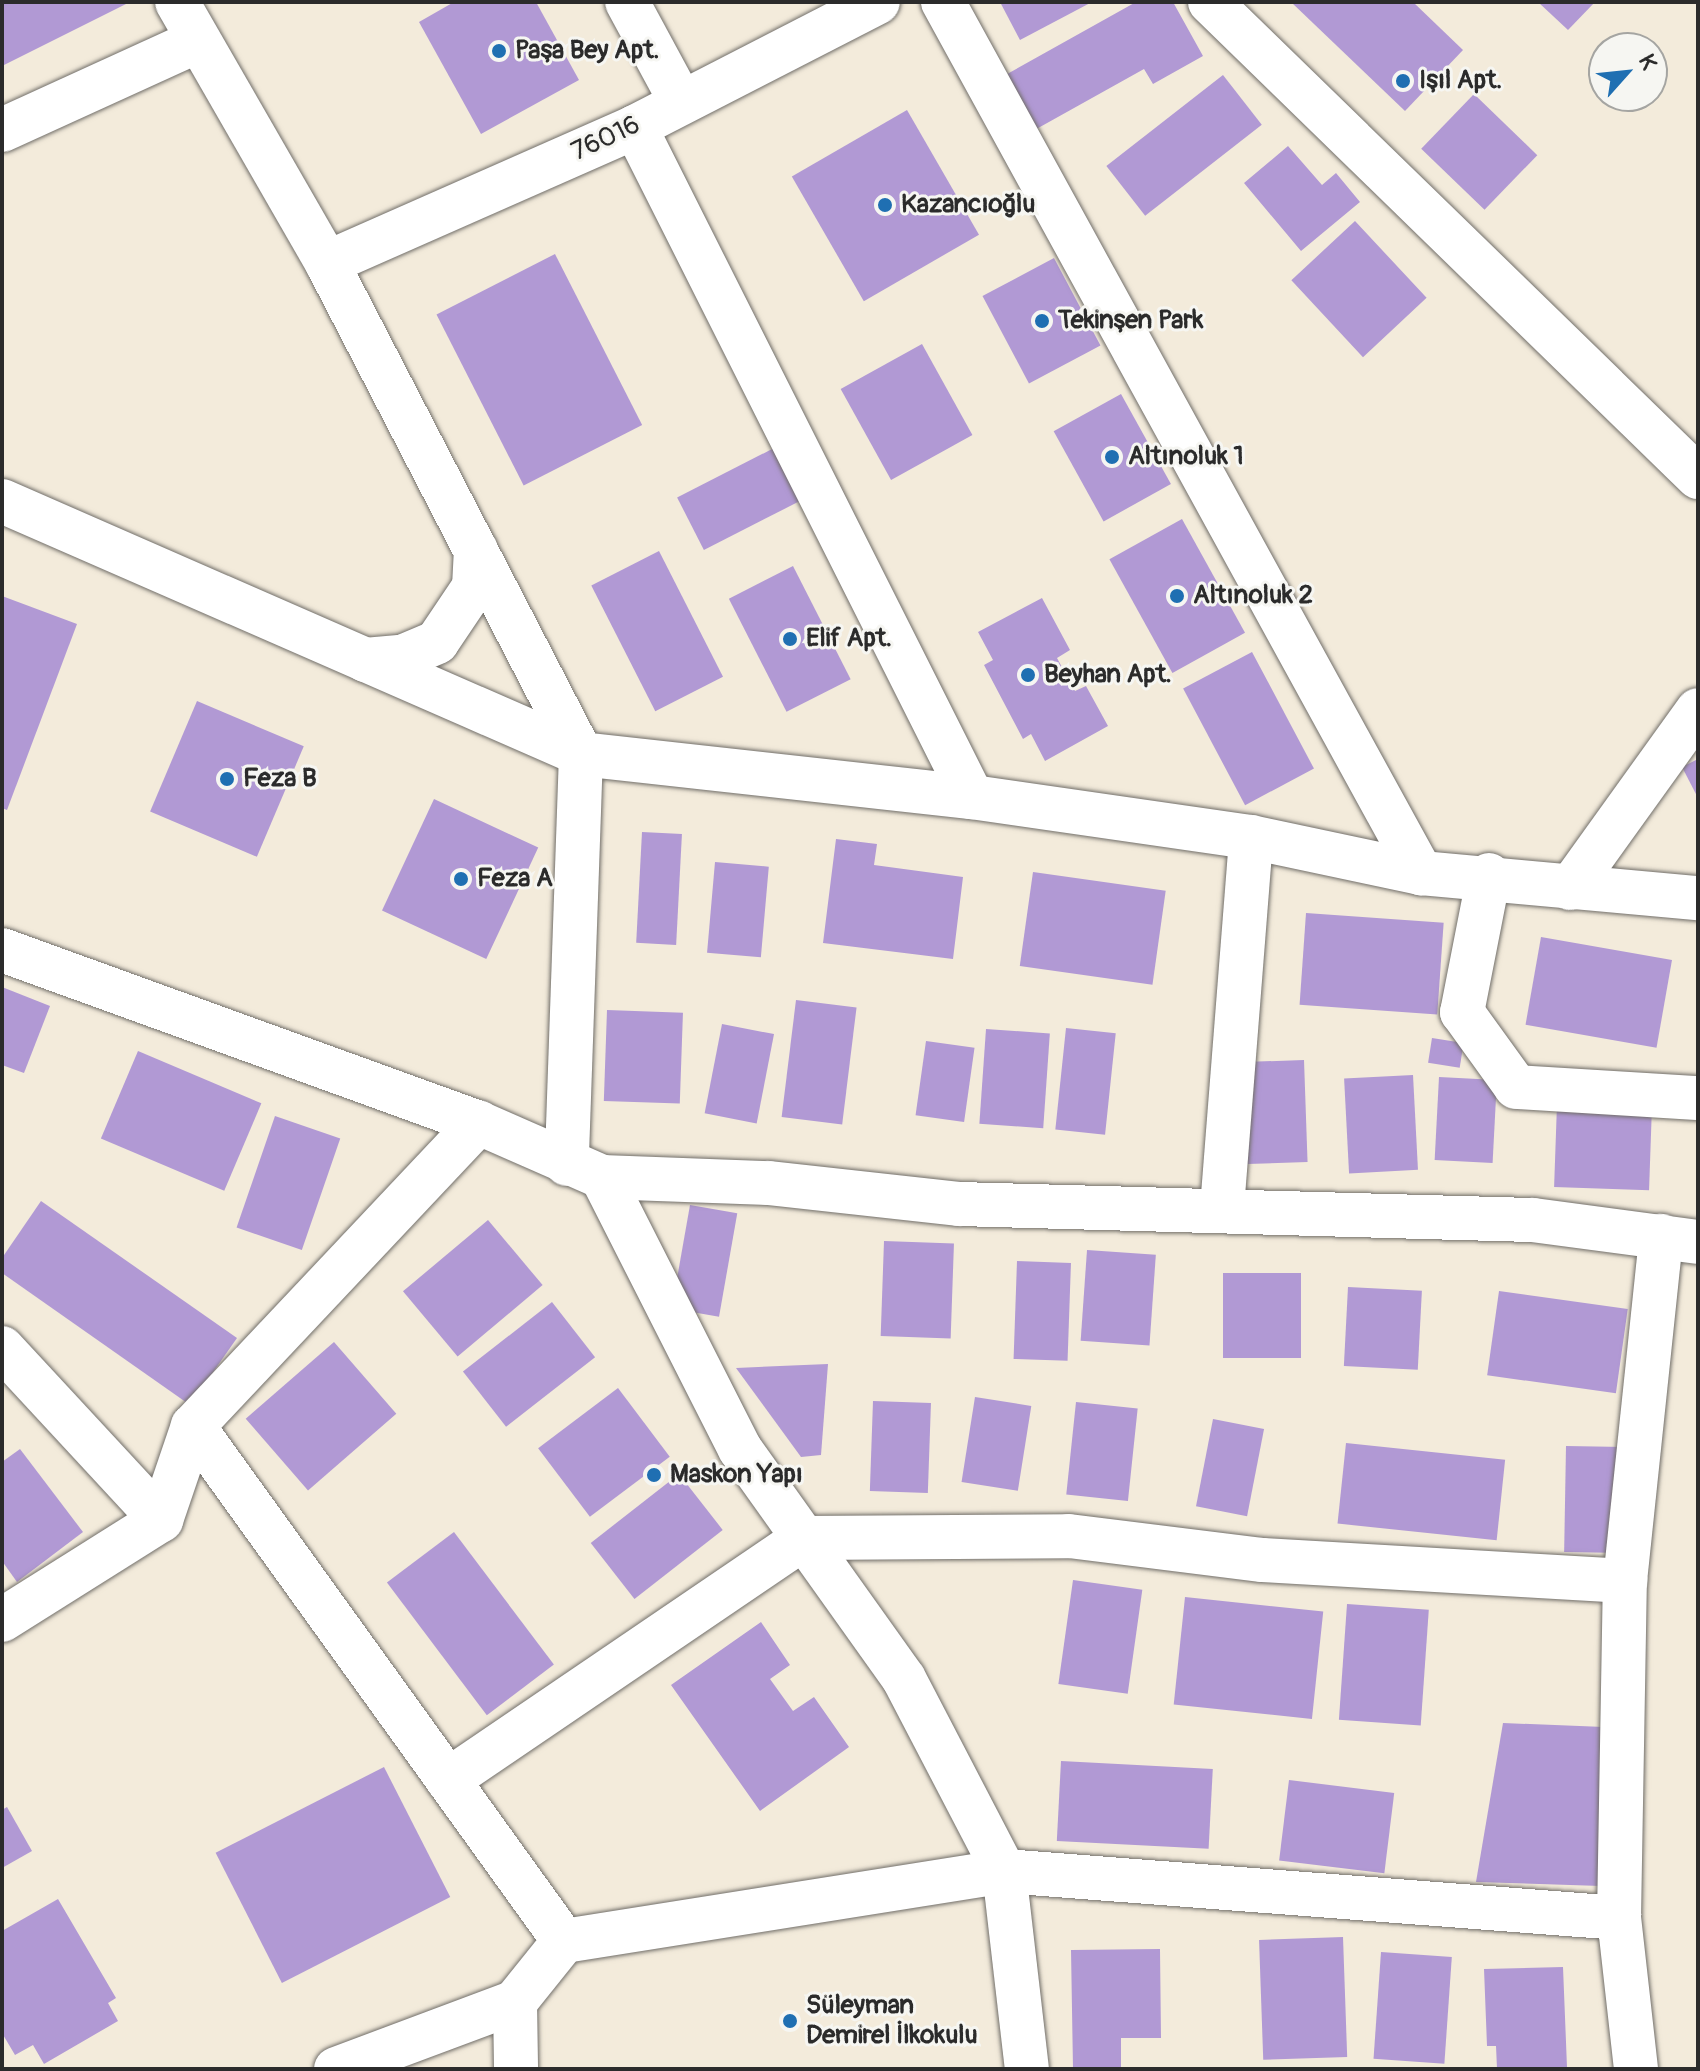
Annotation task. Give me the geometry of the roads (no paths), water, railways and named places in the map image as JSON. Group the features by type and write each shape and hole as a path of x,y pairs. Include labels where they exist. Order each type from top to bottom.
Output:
{"street":[{"path":"177,2 327,263 581,754 584,1171 740,1449 904,1679 1004,1871 1027,2069"},
{"path":"627,2 681,102"},
{"name":"76016","path":"327,263 635,127 878,2"},
{"path":"943,2 1421,873"},
{"path":"1210,2 1698,477"},
{"path":"2,130 197,41"},
{"path":"635,127 972,797"},
{"path":"2,501 581,754 972,797 1251,837 1421,873 1489,875 1570,888 1698,898"},
{"path":"365,660 402,657 437,642 474,587 476,550"},
{"path":"1570,888 1698,710"},
{"path":"1222,1208 1251,837"},
{"path":"1489,875 1462,1012 1516,1087 1698,1098"},
{"path":"2,950 479,1123 584,1171 769,1183 959,1204 1222,1208 1533,1220 1679,1239 1625,1581 1619,1918 1636,2069"},
{"path":"2,1620 161,1520 193,1426 479,1123"},
{"path":"2,1348 161,1520"},
{"path":"193,1426 564,1941"},
{"path":"448,1780 804,1538 1069,1536 1263,1560 1625,1581"},
{"path":"336,2069 515,2002 564,1941 1004,1871 1619,1918"},
{"path":"515,2002 516,2069"}],"place":[{"name":"Paşa Bey Apt.","path":"499,51"},
{"name":"Işıl Apt.","path":"1403,81"},
{"name":"Kazancıoğlu","path":"885,205"},
{"name":"Tekinşen Park","path":"1042,321"},
{"name":"Altınoluk 1","path":"1112,457"},
{"name":"Altınoluk 2","path":"1177,596"},
{"name":"Elif Apt.","path":"790,639"},
{"name":"Beyhan Apt.","path":"1028,675"},
{"name":"Feza B","path":"227,779"},
{"name":"Feza A","path":"461,879"},
{"name":"Maskon Yapı","path":"654,1475"},
{"name":"Süleyman Demirel İlkokulu","path":"790,2021"}]}
